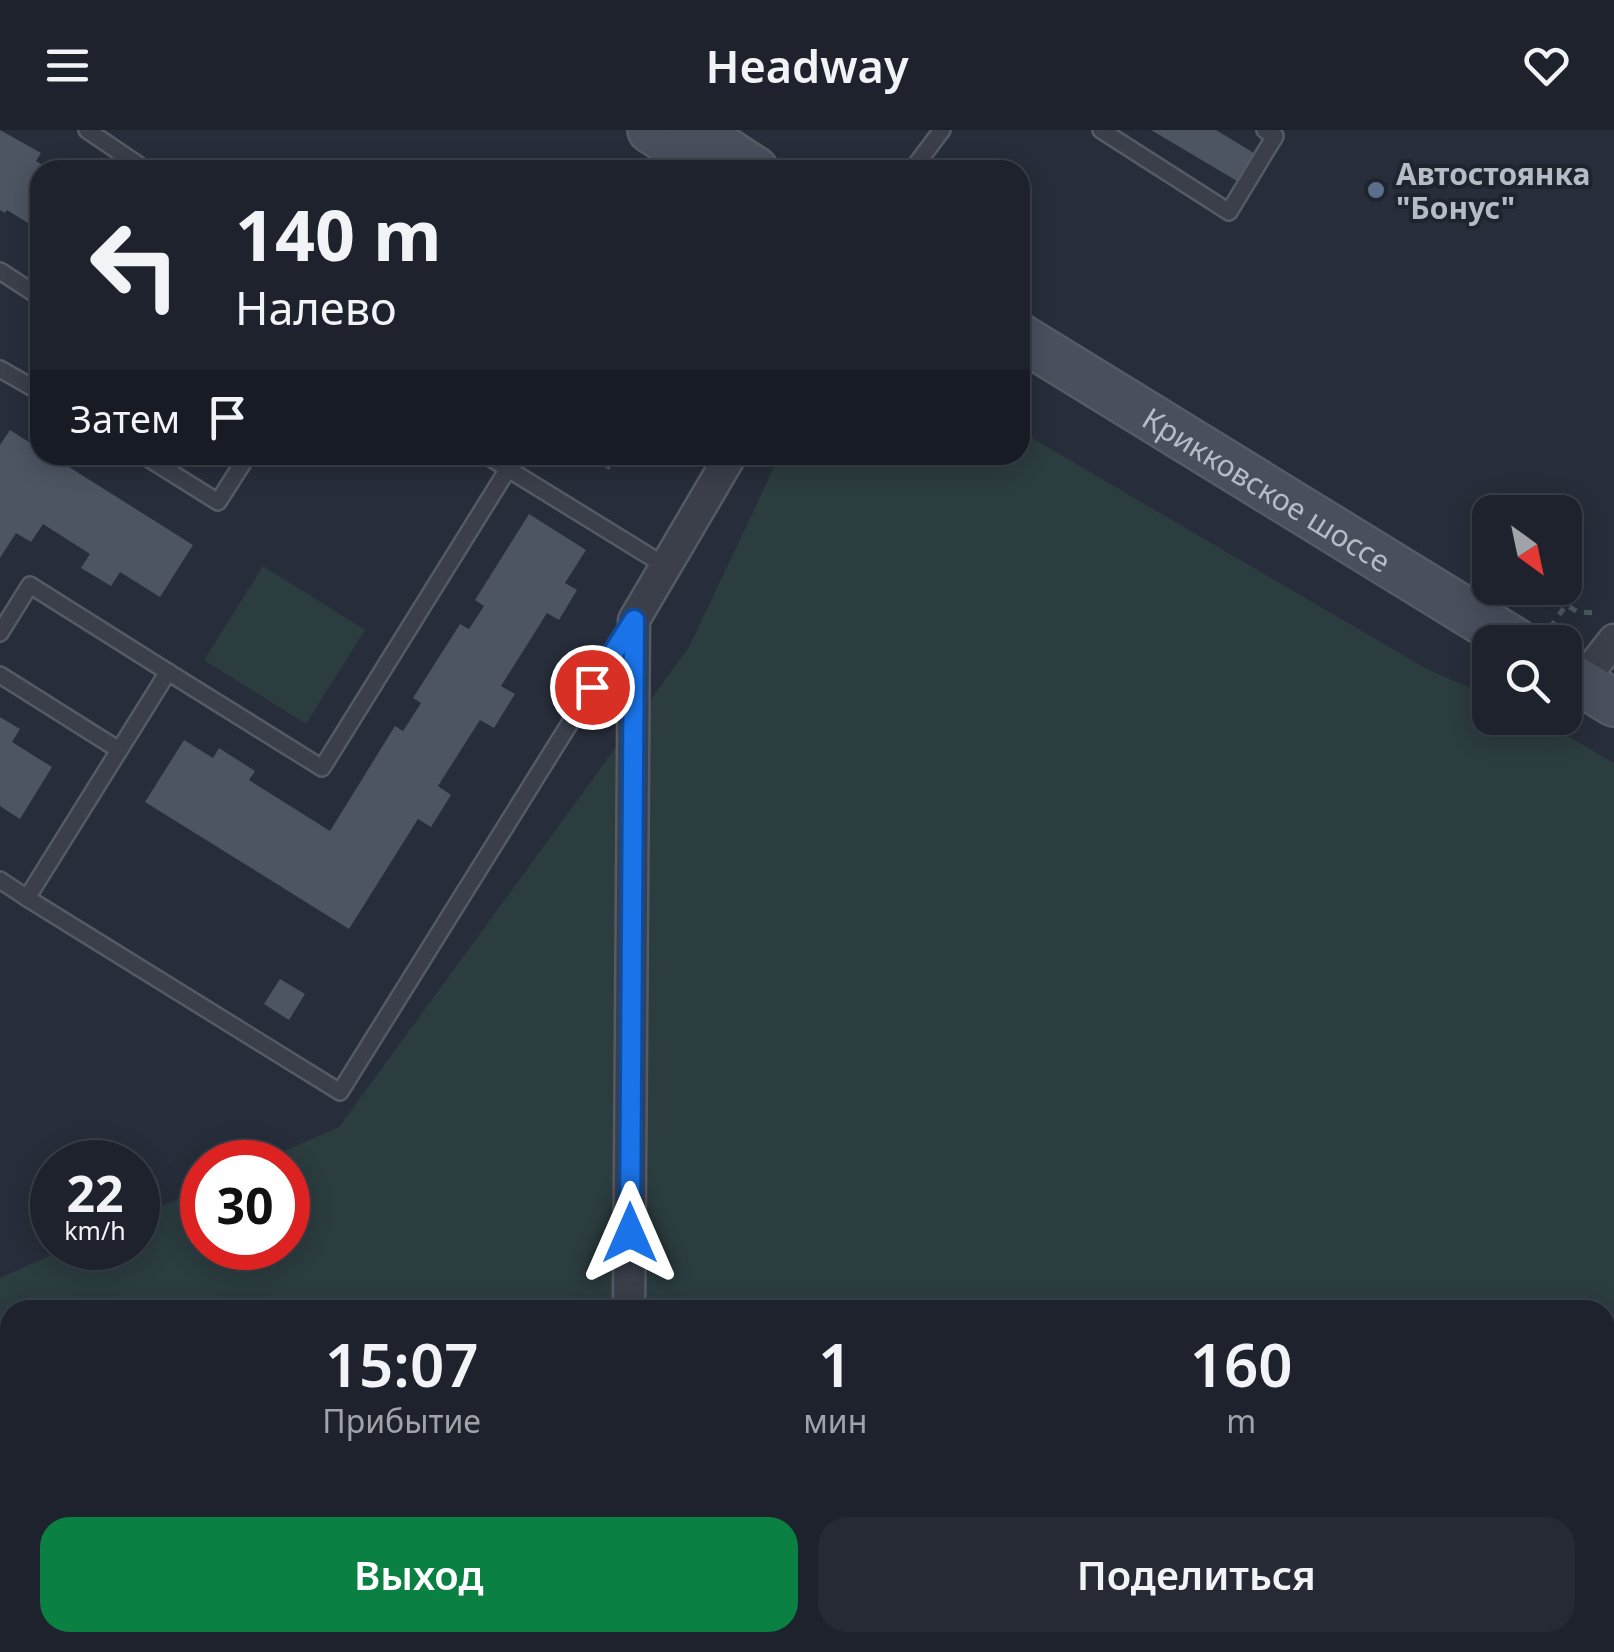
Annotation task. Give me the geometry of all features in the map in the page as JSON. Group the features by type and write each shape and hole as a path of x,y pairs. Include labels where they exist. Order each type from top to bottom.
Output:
{"main road":[{"path":"651,130 697,160"},
{"path":"694,130 740,160"},
{"name":"Крикковское шоссе","path":"1030,343 1513,625"},
{"path":"1030,371 1472,639"},
{"path":"1582,690 1614,727"}],"street":[{"path":"629,1300 634,620 726,465"},
{"path":"1582,687 1610,626"}],"lane":[{"path":"87,130 131,160"},
{"path":"920,160 942,130"},
{"path":"1101,130 1229,212 1275,136 1265,130"},
{"path":"0,271 30,290"},
{"path":"0,368 30,386"},
{"path":"159,465 218,502 242,465"},
{"path":"502,465 666,566"},
{"path":"0,634 30,585 322,768 508,469"},
{"path":"0,880 340,1092 634,620"},
{"path":"27,898 168,672"},
{"path":"0,676 119,750"}],"path":[{"path":"1544,625 1566,604 1610,626"}],"shaded area":[{"path":"1030,437 1425,668 1472,689 1472,735 1565,735 1614,763 1614,1300 0,1300 0,1278 30,1265 30,1270 160,1270 160,1207 180,1198 180,1270 310,1270 309,1140 339,1127 689,647 775,465 1030,465"},
{"path":"263,566 365,630 306,724 204,660"}],"building":[{"path":"0,130 41,153 37,160 30,160 30,224 7,210 0,210"},
{"path":"1151,130 1216,130 1254,153 1237,181"},
{"path":"10,430 30,443 30,465 66,465 193,545 160,597 120,572 111,586 81,568 90,554 43,524 31,542 16,533 0,558 0,445"},
{"path":"529,514 586,550 565,583 577,590 559,620 547,613 501,686 515,694 494,728 480,720 438,786 451,795 431,827 418,819 349,929 145,802 184,740 213,758 219,748 255,771 249,780 330,831 395,726 403,731 421,703 413,698 460,624 469,629 484,606 475,600"},
{"path":"0,717 20,729 12,742 52,767 20,819 0,806"},
{"path":"280,979 305,994 289,1020 264,1004"}],"place":[{"name":"Автостоянка \"Бонус\"","path":"1376,190"}],"route":[{"path":"592,687 634,620 630,1233"}]}
